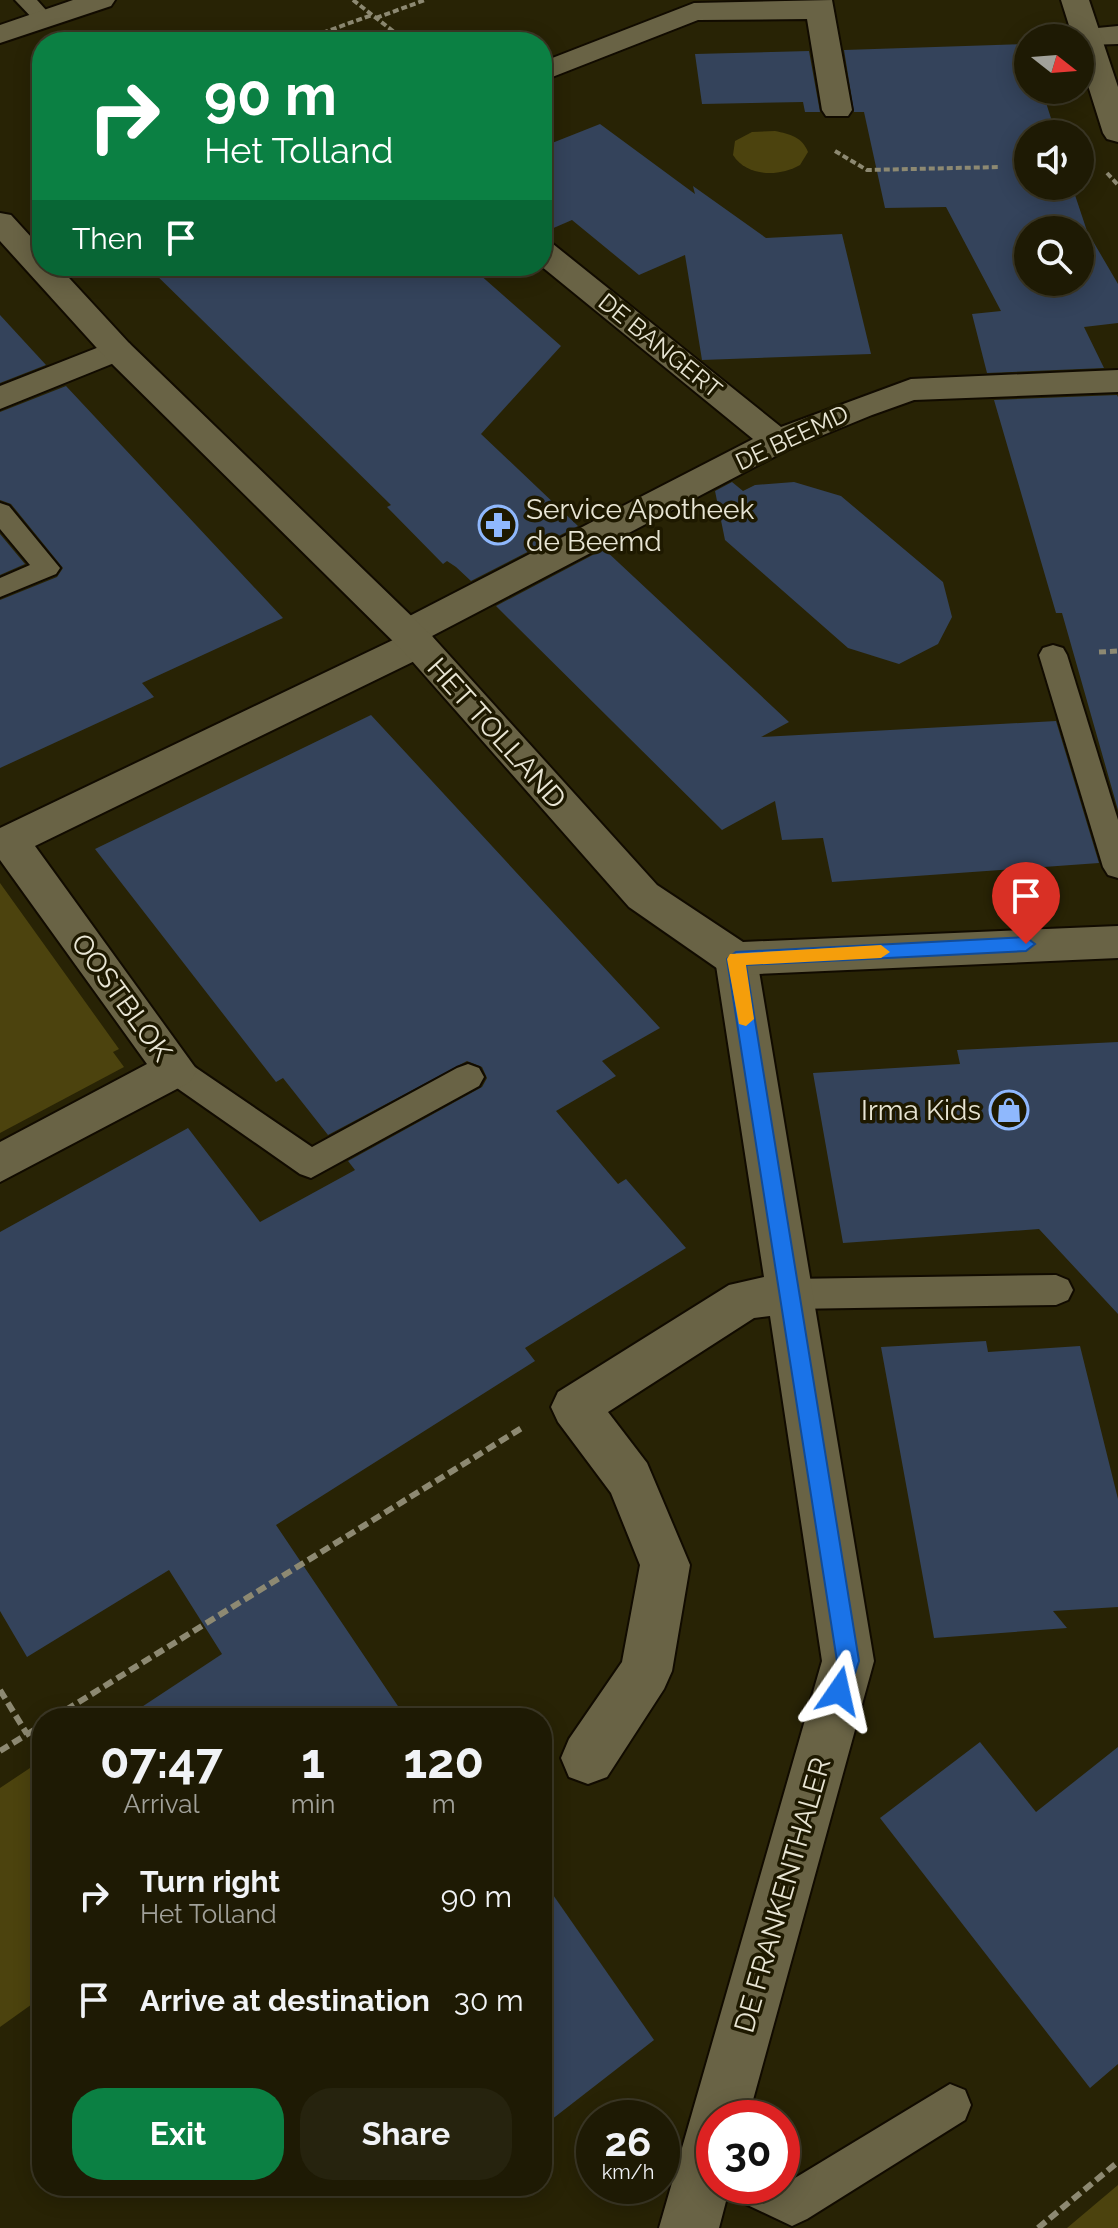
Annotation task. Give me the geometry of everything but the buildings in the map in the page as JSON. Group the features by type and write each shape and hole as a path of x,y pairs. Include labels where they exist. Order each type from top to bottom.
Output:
{"street":[{"path":"0,34 35,10 101,0"},
{"path":"1075,0 1083,24"},
{"path":"552,68 694,12 819,5 837,110"},
{"path":"1094,36 1118,35"},
{"path":"1094,58 1118,133"},
{"name":"HET TOLLAND","path":"0,222 32,253"},
{"name":"DE BANGERT","path":"552,259 777,441"},
{"name":"HET TOLLAND","path":"53,276 117,350 413,638 643,896 736,959"},
{"path":"0,398 117,350"},
{"name":"DE BEEMD","path":"413,638 777,441 911,390 1118,381"},
{"name":"OOSTBLOK","path":"0,1163 175,1070 5,843 413,638"},
{"path":"736,959 1118,942"},
{"name":"DE FRANKENTHALER","path":"736,959 848,1661 736,2100"},
{"path":"588,1758 646,1671 665,1565 630,1479 575,1407 745,1299 789,1294"},
{"name":"DE FRANKENTHALER","path":"689,2228 700,2204"}],"lane":[{"path":"0,512 47,568 0,588"},
{"path":"1053,655 1118,867"},
{"path":"175,1070 311,1164 468,1077"},
{"path":"789,1294 1056,1290"},
{"path":"800,2199 950,2105"}],"path":[{"path":"353,0 394,32"},
{"path":"327,32 425,0"},
{"path":"837,110 831,149 867,170 1000,167"},
{"path":"69,1708 531,1423 575,1407"},
{"path":"0,1690 27,1734"},
{"path":"0,1751 32,1731"},
{"path":"1038,2228 1118,2162"}],"shaded area":[{"path":"775,131 795,137 805,147 808,152 800,165 783,172 764,173 746,168 733,155 735,141 752,132"},
{"path":"0,883 119,1049 113,1052 124,1067 0,1133"},
{"path":"32,1767 32,2004 0,2027 0,1788"},
{"path":"1118,2185 1118,2228 1067,2228"}],"slow traffic":[{"path":"746,1019 736,959 881,952"}],"place":[{"name":"Service Apotheek de Beemd","path":"498,525"},
{"name":"Irma Kids","path":"1009,1110"}],"route":[{"path":"839,1691 848,1661 736,959 1026,944"}]}
